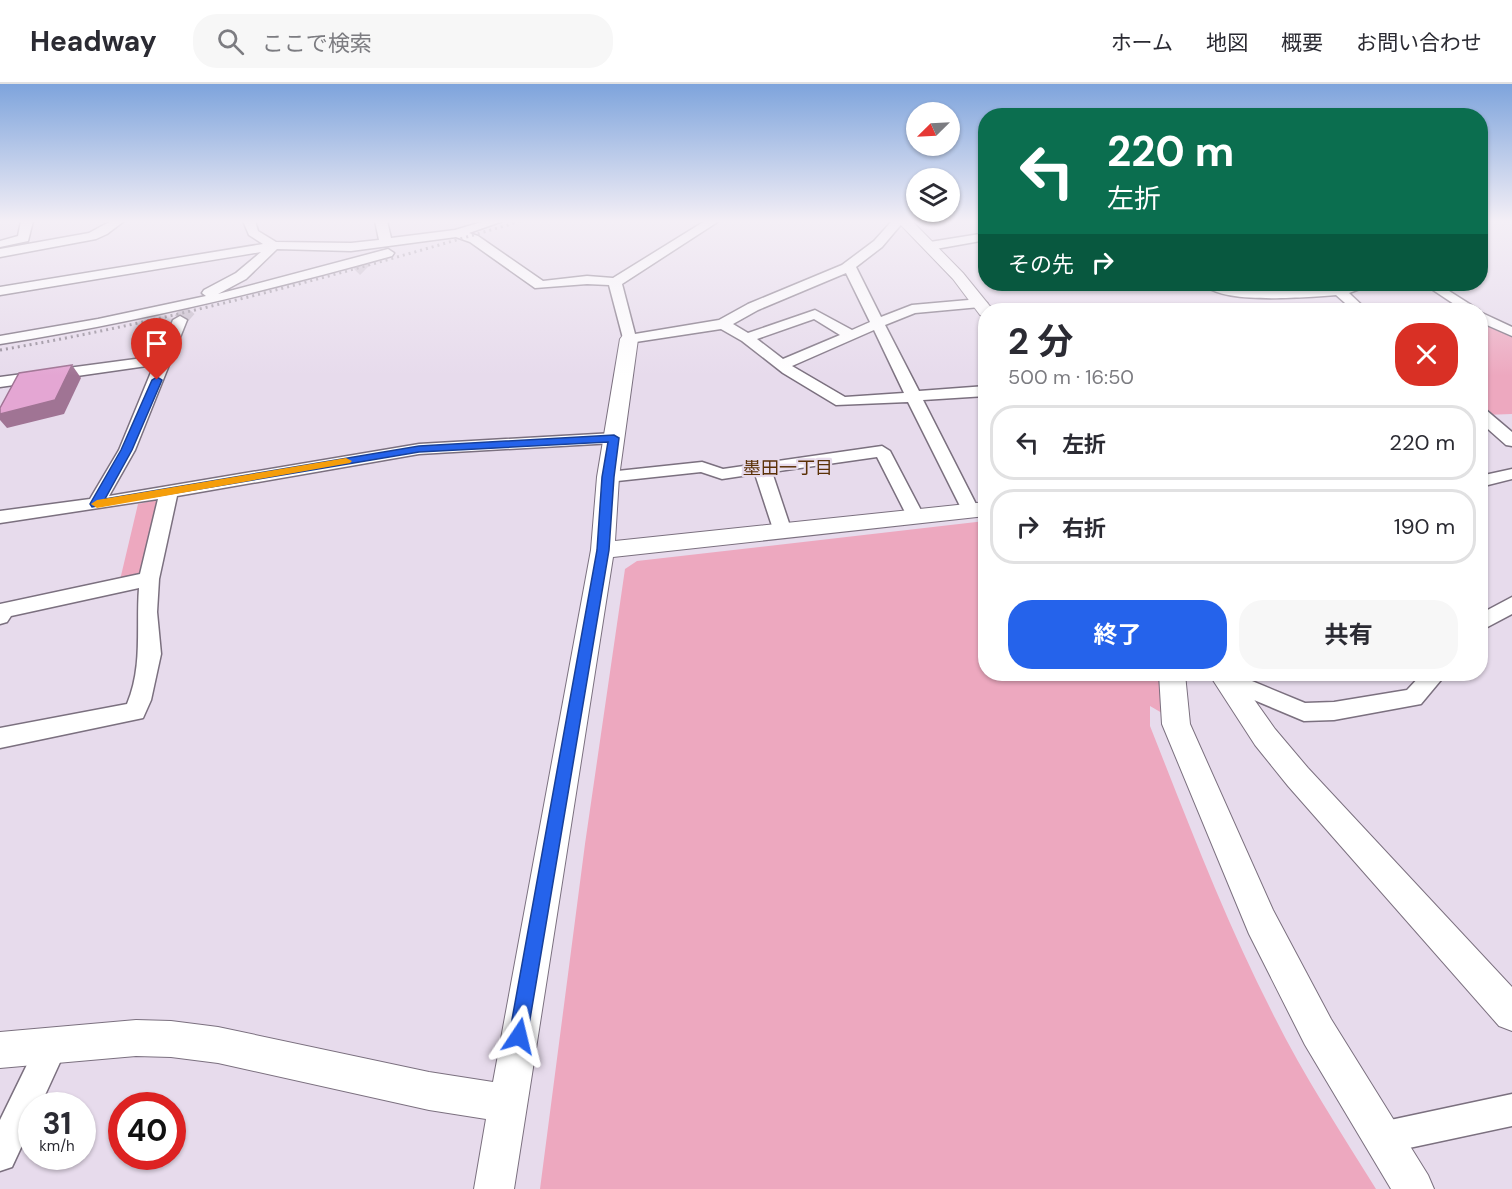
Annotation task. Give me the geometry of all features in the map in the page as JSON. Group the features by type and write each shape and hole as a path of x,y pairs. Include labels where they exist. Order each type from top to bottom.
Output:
{"street":[{"path":"0,291 112,273"},
{"path":"202,302 203,297 211,291 245,273"},
{"path":"0,340 101,324 202,302 316,273"},
{"path":"522,273 540,285 587,280 615,282 632,273"},
{"path":"629,339 723,324 753,307 834,273"},
{"path":"603,550 978,509 915,397 852,273"},
{"path":"953,273 979,303"},
{"path":"494,1189 603,550 608,477 629,339 615,282"},
{"path":"1226,291 1241,293 1344,291"},
{"path":"1441,291 1461,303"},
{"path":"1340,292 1352,303"},
{"path":"782,365 912,309 978,308"},
{"path":"747,338 815,314 851,335"},
{"path":"96,504 127,450 180,320"},
{"path":"1488,320 1512,332"},
{"path":"723,324 747,338 782,365 842,402 978,392"},
{"path":"0,382 165,359"},
{"path":"1488,420 1512,441"},
{"path":"0,517 96,504 419,449 614,438"},
{"path":"608,477 702,467 722,474 882,451 915,516"},
{"path":"762,468 783,532"},
{"path":"1488,480 1512,474"},
{"path":"0,738 135,712 140,700 150,654 147,612 149,579 170,491"},
{"path":"0,617 3,610 149,579"},
{"path":"1488,619 1512,604"},
{"path":"1173,681 1176,724 1229,851 1285,971 1381,1138 1414,1189"},
{"path":"1227,681 1265,737 1298,777 1512,1013"},
{"path":"1235,681 1304,712 1334,711 1413,698 1429,681"},
{"path":"0,1050 136,1038 171,1039 218,1046 429,1091 507,1103"},
{"path":"0,1155 52,1047"},
{"path":"1381,1138 1512,1110"}],"shaded area":[{"path":"1488,323 1512,335 1512,414 1488,415"},
{"path":"157,500 160,502 142,571 137,576 120,580 138,504"},
{"path":"978,522 978,681 1160,681 1162,713 1150,706 1150,726 1238,942 1296,1057 1376,1189 540,1189 585,844 625,569 637,561"}],"building":[{"path":"72,365 55,400 0,414 0,408 19,373"}],"tunnel":[{"path":"180,320 194,304"}],"railway":[{"path":"0,350 132,324 338,273"}],"slow traffic":[{"path":"97,504 346,461"}],"district":[{"name":"墨田一丁目","path":"788,468"}],"route":[{"path":"157,380 127,450 96,504 419,449 614,438 608,477 603,550 519,1036"}]}
